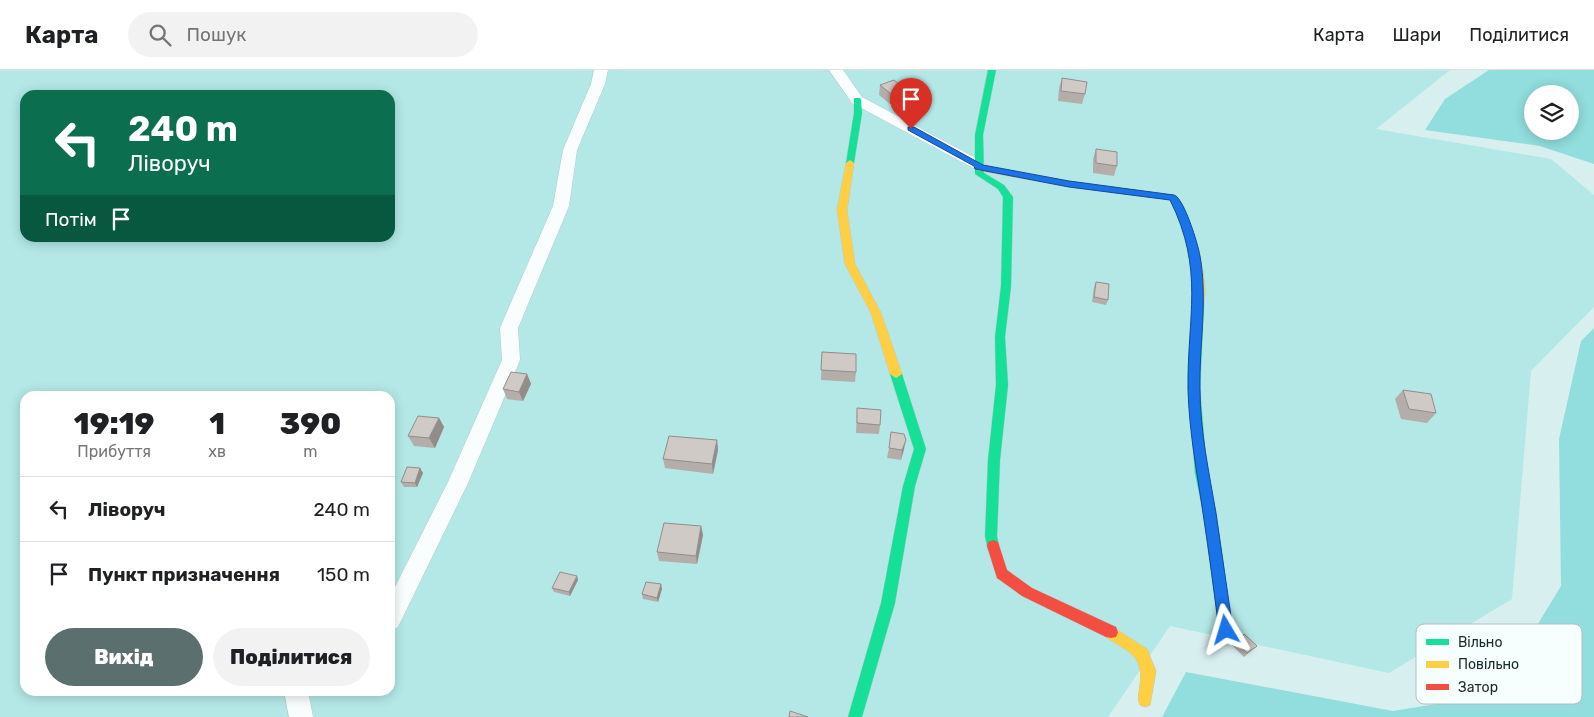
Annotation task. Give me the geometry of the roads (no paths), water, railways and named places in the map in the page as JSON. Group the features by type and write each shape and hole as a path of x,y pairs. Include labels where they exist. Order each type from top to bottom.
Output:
{"street":[{"path":"395,610 458,484 511,360 509,328 561,206 570,150 598,84 601,70"},
{"path":"836,70 857,100 978,166 1069,184 1174,198 1182,214 1195,255 1199,293 1194,390 1201,473 1209,512 1226,630"},
{"path":"992,70 979,142 978,166 980,174 1001,186 1008,197 1006,286 1000,337 1002,385 994,460 991,536 997,561 1002,574 1027,592 1115,634 1142,654 1149,671 1145,700"},
{"path":"855,717 888,603 909,486 920,449 876,313 850,264 842,210 858,113 857,100"},
{"path":"297,696 301,717"}]}
